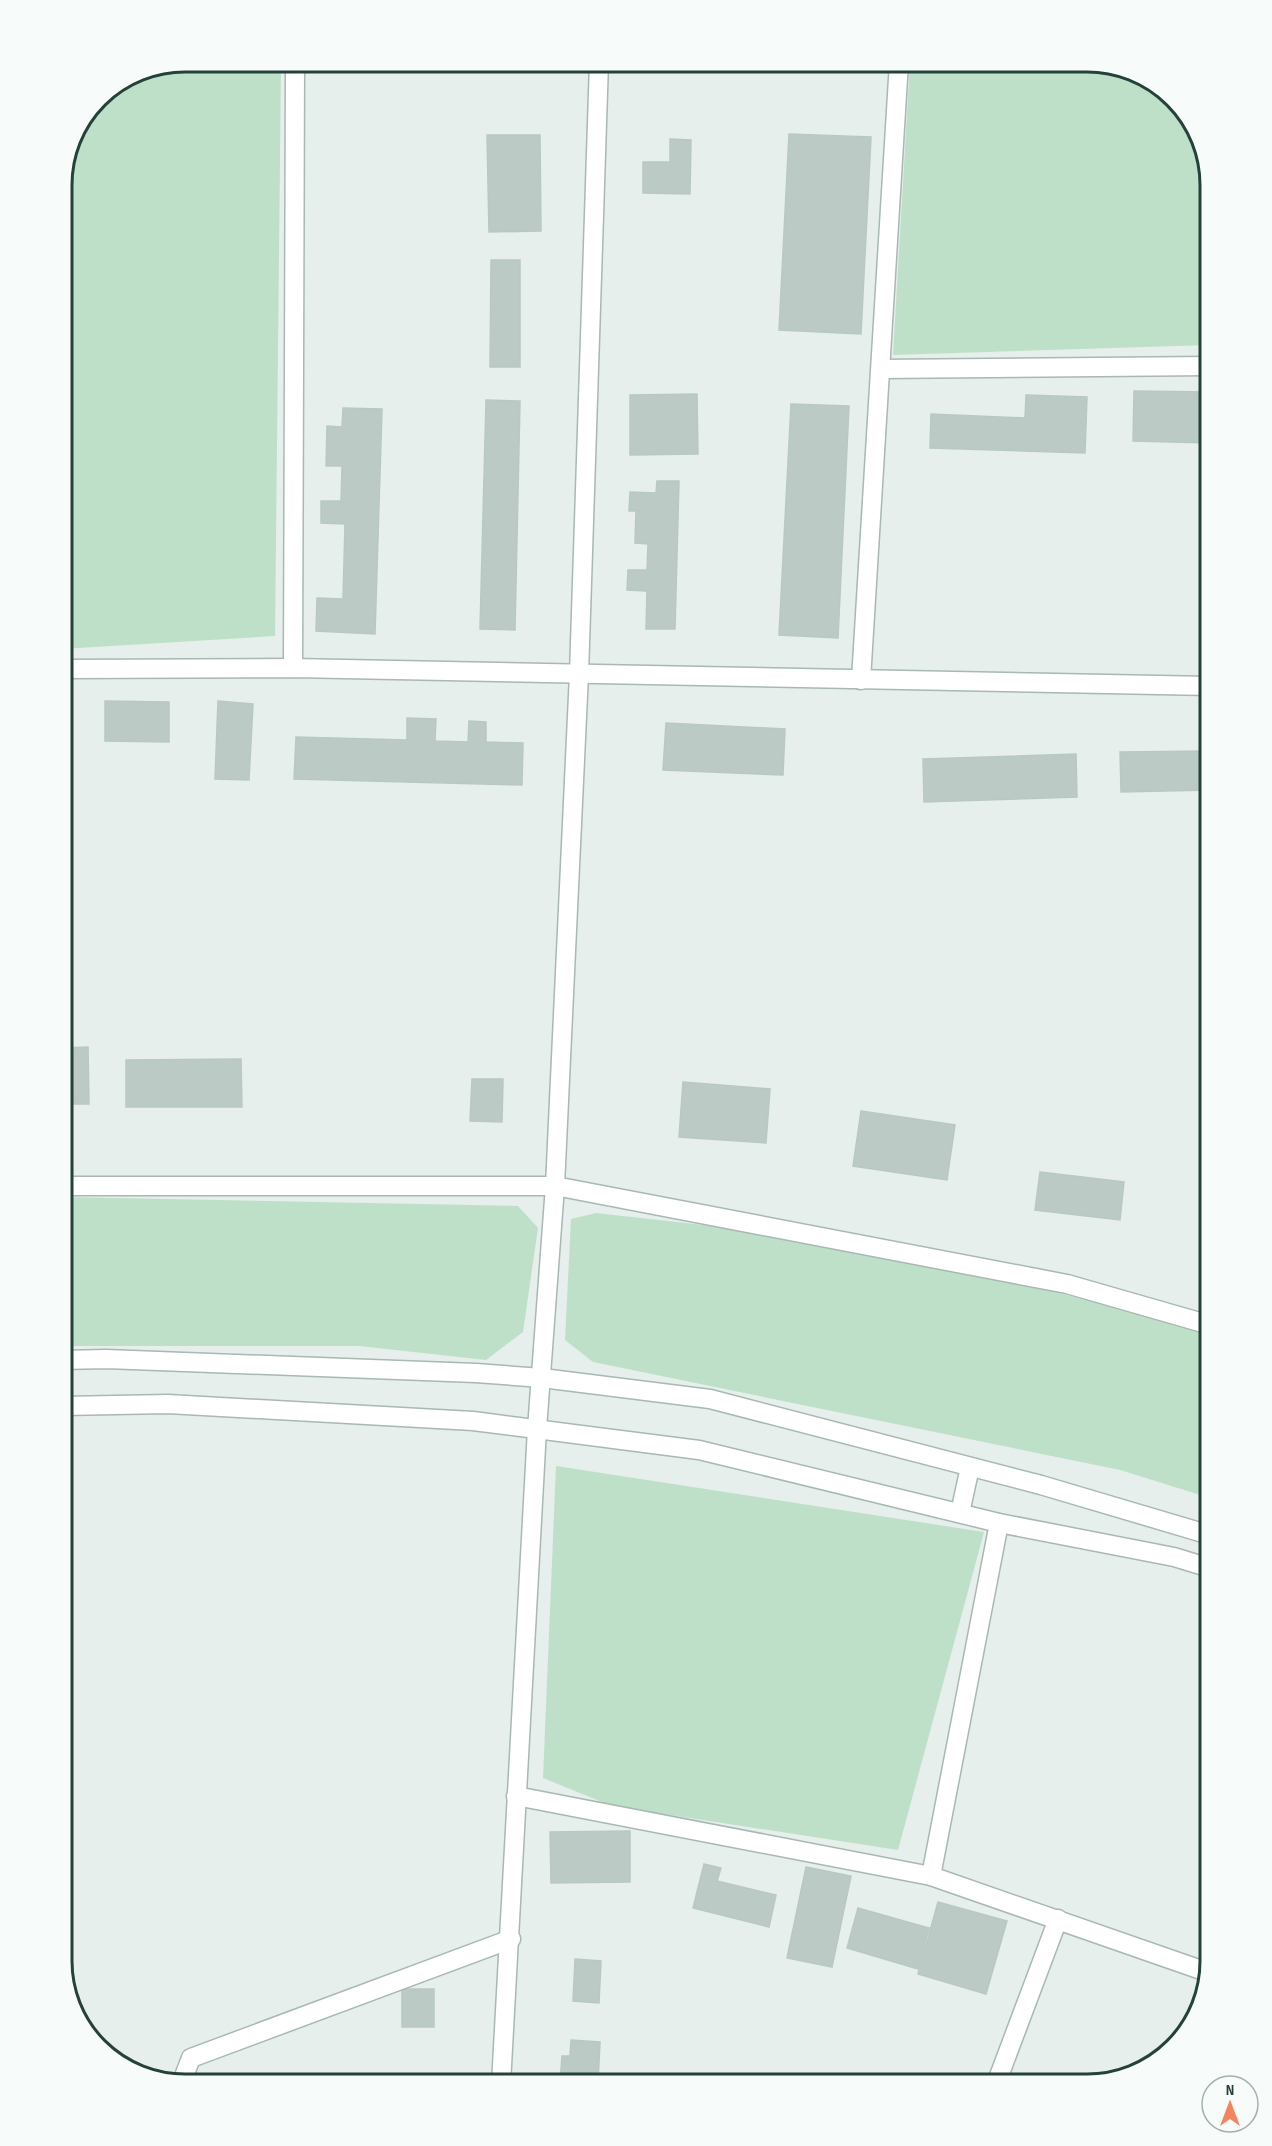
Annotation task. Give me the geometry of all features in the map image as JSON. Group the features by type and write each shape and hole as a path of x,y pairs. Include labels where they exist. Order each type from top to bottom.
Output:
{"street":[{"path":"293,668 295,72"},
{"path":"502,2074 511,1940 516,1796 537,1429 555,1186 579,674 599,72"},
{"path":"861,680 898,72"},
{"path":"880,369 1200,366"},
{"path":"72,669 293,668 1200,686"},
{"path":"72,1186 555,1186 1067,1284 1200,1322"},
{"path":"72,1360 106,1359 440,1371 542,1378 710,1399 1041,1485 1200,1532"},
{"path":"72,1406 168,1404 472,1421 699,1450 999,1523 1174,1557 1200,1565"},
{"path":"960,1513 970,1467"},
{"path":"931,1876 999,1523"},
{"path":"516,1796 931,1876 1199,1969"},
{"path":"1000,2074 1058,1919"},
{"path":"185,2074 191,2058 511,1940"}],"green space":[{"path":"281,72 275,636 72,648 72,177 74,163 87,128 105,105 128,87 163,74"},
{"path":"909,72 1095,72 1109,74 1150,91 1172,110 1181,122 1194,149 1200,177 1200,345 893,355"},
{"path":"72,1197 518,1206 538,1228 523,1332 486,1360 359,1346 72,1346"},
{"path":"596,1213 785,1234 1036,1287 1200,1330 1200,1495 1120,1470 593,1362 565,1340 571,1219"},
{"path":"556,1466 984,1532 898,1850 612,1806 543,1778"}],"building":[{"path":"789,134 871,137 861,334 779,330"},
{"path":"487,135 540,135 541,231 489,232"},
{"path":"670,139 691,140 690,194 643,193 643,162 670,162"},
{"path":"491,260 520,260 520,367 490,367"},
{"path":"1134,391 1200,392 1200,443 1133,441"},
{"path":"697,394 698,454 630,455 630,395"},
{"path":"1026,395 1087,397 1085,453 930,448 931,414 1025,418"},
{"path":"486,400 520,401 515,630 480,629"},
{"path":"791,404 849,406 838,638 779,635"},
{"path":"343,408 382,409 375,634 316,631 317,598 343,599 345,524 321,523 321,501 341,501 342,466 326,466 327,426 342,427"},
{"path":"657,481 679,481 675,629 646,629 647,591 627,590 628,570 647,570 648,544 635,543 636,511 629,511 630,492 656,493"},
{"path":"105,701 169,702 169,742 105,741"},
{"path":"218,701 253,704 249,780 215,779"},
{"path":"407,718 436,719 435,741 468,742 469,721 486,722 486,742 523,743 522,785 294,779 296,737 407,740"},
{"path":"666,723 785,729 783,775 663,770"},
{"path":"1200,751 1200,790 1121,792 1120,752"},
{"path":"1076,754 1077,797 924,802 923,759"},
{"path":"88,1047 89,1104 72,1104 72,1048"},
{"path":"241,1059 242,1107 126,1107 126,1060"},
{"path":"472,1079 503,1079 502,1122 470,1121"},
{"path":"683,1082 770,1089 766,1143 679,1137"},
{"path":"861,1111 955,1125 947,1180 853,1166"},
{"path":"1040,1172 1124,1182 1120,1220 1035,1210"},
{"path":"630,1831 630,1882 551,1883 550,1832"},
{"path":"704,1864 721,1868 717,1881 776,1895 769,1927 693,1908"},
{"path":"806,1867 851,1876 832,1967 787,1958"},
{"path":"938,1902 1007,1921 986,1994 918,1974"},
{"path":"858,1908 929,1928 918,1969 847,1948"},
{"path":"575,1959 601,1961 599,2003 573,2001"},
{"path":"402,1989 434,1989 434,2027 402,2027"},
{"path":"571,2040 600,2042 598,2074 561,2074 562,2056 570,2056"}]}
